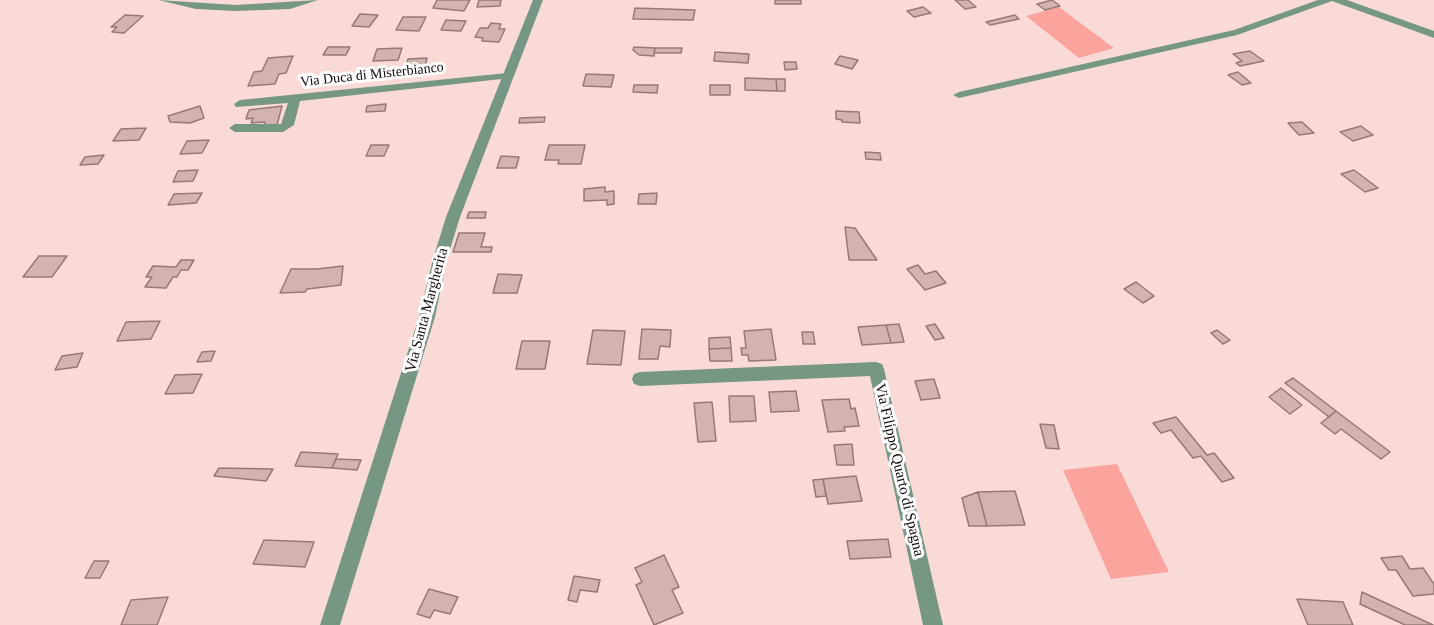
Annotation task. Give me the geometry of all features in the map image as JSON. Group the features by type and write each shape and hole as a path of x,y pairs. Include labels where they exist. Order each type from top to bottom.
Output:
{"street":[{"path":"163,0 196,6 236,8 290,6 313,0"},
{"name":"Via Santa Margherita","path":"330,625 427,316 440,259 453,217 538,0"},
{"path":"958,95 1237,32 1328,0"},
{"path":"1337,0 1434,35"},
{"name":"Via Duca di Misterbianco","path":"240,104 507,76"},
{"path":"235,128 283,128 288,125 296,98"},
{"name":"Via Filippo Quarto di Spagna","path":"640,379 876,369 933,625"}],"shaded area":[{"path":"1059,7 1114,48 1079,58 1026,16"},
{"path":"1117,464 1169,572 1111,579 1063,470"}],"building":[{"path":"437,0 470,0 464,11 433,8"},
{"path":"479,0 501,0 500,6 477,7"},
{"path":"775,0 801,0 801,4 775,4"},
{"path":"955,0 968,0 976,7 965,9"},
{"path":"1052,0 1060,6 1045,10 1037,4"},
{"path":"923,7 931,13 914,17 907,11"},
{"path":"635,8 695,10 693,20 633,19"},
{"path":"360,14 378,15 369,27 352,26"},
{"path":"125,15 143,16 124,33 112,32 117,27 111,27"},
{"path":"1015,15 1019,19 990,25 986,22"},
{"path":"403,17 426,17 419,31 396,30"},
{"path":"446,20 466,21 461,31 441,30"},
{"path":"491,23 501,24 499,29 505,29 499,42 482,41 483,38 475,37 480,28 488,28"},
{"path":"328,47 350,47 346,55 323,55"},
{"path":"634,47 655,48 654,56 639,55 633,50"},
{"path":"402,48 398,60 373,61 377,49"},
{"path":"655,48 682,48 681,53 654,53"},
{"path":"1250,51 1264,61 1240,66 1236,63 1242,61 1233,54"},
{"path":"715,52 749,54 748,63 714,61"},
{"path":"293,56 286,73 279,74 275,84 248,86 254,72 262,71 268,58"},
{"path":"840,56 858,60 852,69 835,64"},
{"path":"427,58 424,72 404,76 408,59"},
{"path":"784,62 796,62 797,69 785,70"},
{"path":"1238,72 1251,83 1242,85 1228,75"},
{"path":"586,74 614,75 611,87 583,86"},
{"path":"745,78 776,79 777,91 745,90"},
{"path":"776,79 785,79 785,91 777,91"},
{"path":"634,85 658,85 657,93 633,92"},
{"path":"710,85 730,85 730,95 710,95"},
{"path":"386,104 385,111 366,112 367,106"},
{"path":"200,106 204,118 190,123 170,122 168,116"},
{"path":"282,106 277,125 264,126 265,122 251,123 253,118 246,119 249,110"},
{"path":"836,111 859,112 860,123 842,122 836,119"},
{"path":"545,117 544,122 519,123 520,118"},
{"path":"1302,122 1314,133 1299,135 1288,123"},
{"path":"1361,126 1373,135 1353,141 1340,132"},
{"path":"146,128 139,140 113,141 121,129"},
{"path":"209,140 202,153 180,154 187,141"},
{"path":"371,145 389,145 384,156 366,156"},
{"path":"549,145 585,145 581,164 558,164 559,160 545,160"},
{"path":"865,152 880,153 881,160 866,159"},
{"path":"104,155 98,164 80,165 85,157"},
{"path":"501,156 519,157 516,168 497,168"},
{"path":"198,170 193,181 173,182 178,171"},
{"path":"1354,170 1378,188 1365,192 1341,174"},
{"path":"605,187 605,192 614,191 614,204 607,205 607,200 584,201 584,189"},
{"path":"202,193 196,203 168,205 174,194"},
{"path":"657,193 656,204 638,204 639,194"},
{"path":"469,212 486,212 485,218 467,218"},
{"path":"845,227 855,228 877,260 849,260"},
{"path":"459,233 485,233 481,247 492,247 491,252 453,252"},
{"path":"39,256 67,256 52,277 23,277"},
{"path":"181,260 194,260 188,270 181,270 177,277 173,277 166,288 145,287 152,277 146,277 153,266 176,267"},
{"path":"918,265 925,274 936,271 946,283 925,290 907,269"},
{"path":"343,266 341,285 307,289 305,292 280,293 291,269"},
{"path":"498,274 522,275 517,293 493,293"},
{"path":"1136,282 1154,296 1143,303 1124,289"},
{"path":"160,321 151,339 117,341 126,322"},
{"path":"899,324 904,342 891,343 886,325"},
{"path":"935,324 944,338 935,340 926,326"},
{"path":"886,325 891,343 862,345 858,327"},
{"path":"642,329 671,330 670,347 660,346 658,359 639,359"},
{"path":"771,329 776,360 749,361 748,355 742,355 741,348 746,348 744,331"},
{"path":"593,330 625,331 621,365 587,364"},
{"path":"1217,330 1230,340 1223,344 1211,333"},
{"path":"802,332 813,332 815,344 803,344"},
{"path":"730,337 731,348 709,349 709,338"},
{"path":"522,341 550,341 545,369 516,369"},
{"path":"731,348 732,361 710,361 709,349"},
{"path":"215,351 211,361 197,362 202,352"},
{"path":"83,353 77,367 55,370 62,356"},
{"path":"202,374 193,393 165,394 175,375"},
{"path":"1293,378 1336,411 1329,417 1285,383"},
{"path":"934,379 940,398 921,400 915,381"},
{"path":"1281,388 1302,405 1290,414 1269,397"},
{"path":"796,391 799,411 771,412 769,392"},
{"path":"729,396 754,396 756,421 730,422"},
{"path":"849,399 851,409 855,408 859,426 844,427 845,431 828,432 822,400"},
{"path":"712,402 716,441 698,442 694,403"},
{"path":"1336,411 1390,452 1381,459 1341,429 1335,434 1321,423"},
{"path":"1176,417 1207,455 1214,453 1234,478 1222,482 1201,456 1193,458 1171,430 1161,433 1153,423"},
{"path":"1040,424 1054,425 1059,449 1046,448"},
{"path":"852,444 854,465 837,465 834,445"},
{"path":"301,452 338,454 332,468 295,466"},
{"path":"336,459 361,460 357,470 332,468"},
{"path":"219,468 273,469 266,481 214,476"},
{"path":"856,476 862,501 828,504 823,479"},
{"path":"823,479 826,496 816,497 813,480"},
{"path":"1015,491 1025,525 987,526 978,492"},
{"path":"978,492 987,526 969,526 962,498"},
{"path":"888,539 891,557 850,559 847,541"},
{"path":"264,540 314,542 305,567 253,564"},
{"path":"664,555 679,587 672,590 683,613 654,625 636,585 642,582 635,568"},
{"path":"1402,556 1410,569 1423,568 1434,584 1434,594 1413,596 1396,570 1389,570 1381,558"},
{"path":"94,561 109,561 100,578 85,578"},
{"path":"574,576 600,580 597,592 580,590 577,602 568,600"},
{"path":"429,589 458,597 450,614 434,610 430,618 417,614"},
{"path":"1362,592 1433,625 1405,625 1360,604"},
{"path":"168,597 157,625 121,625 131,600"},
{"path":"1297,599 1343,602 1353,625 1308,625"}]}
